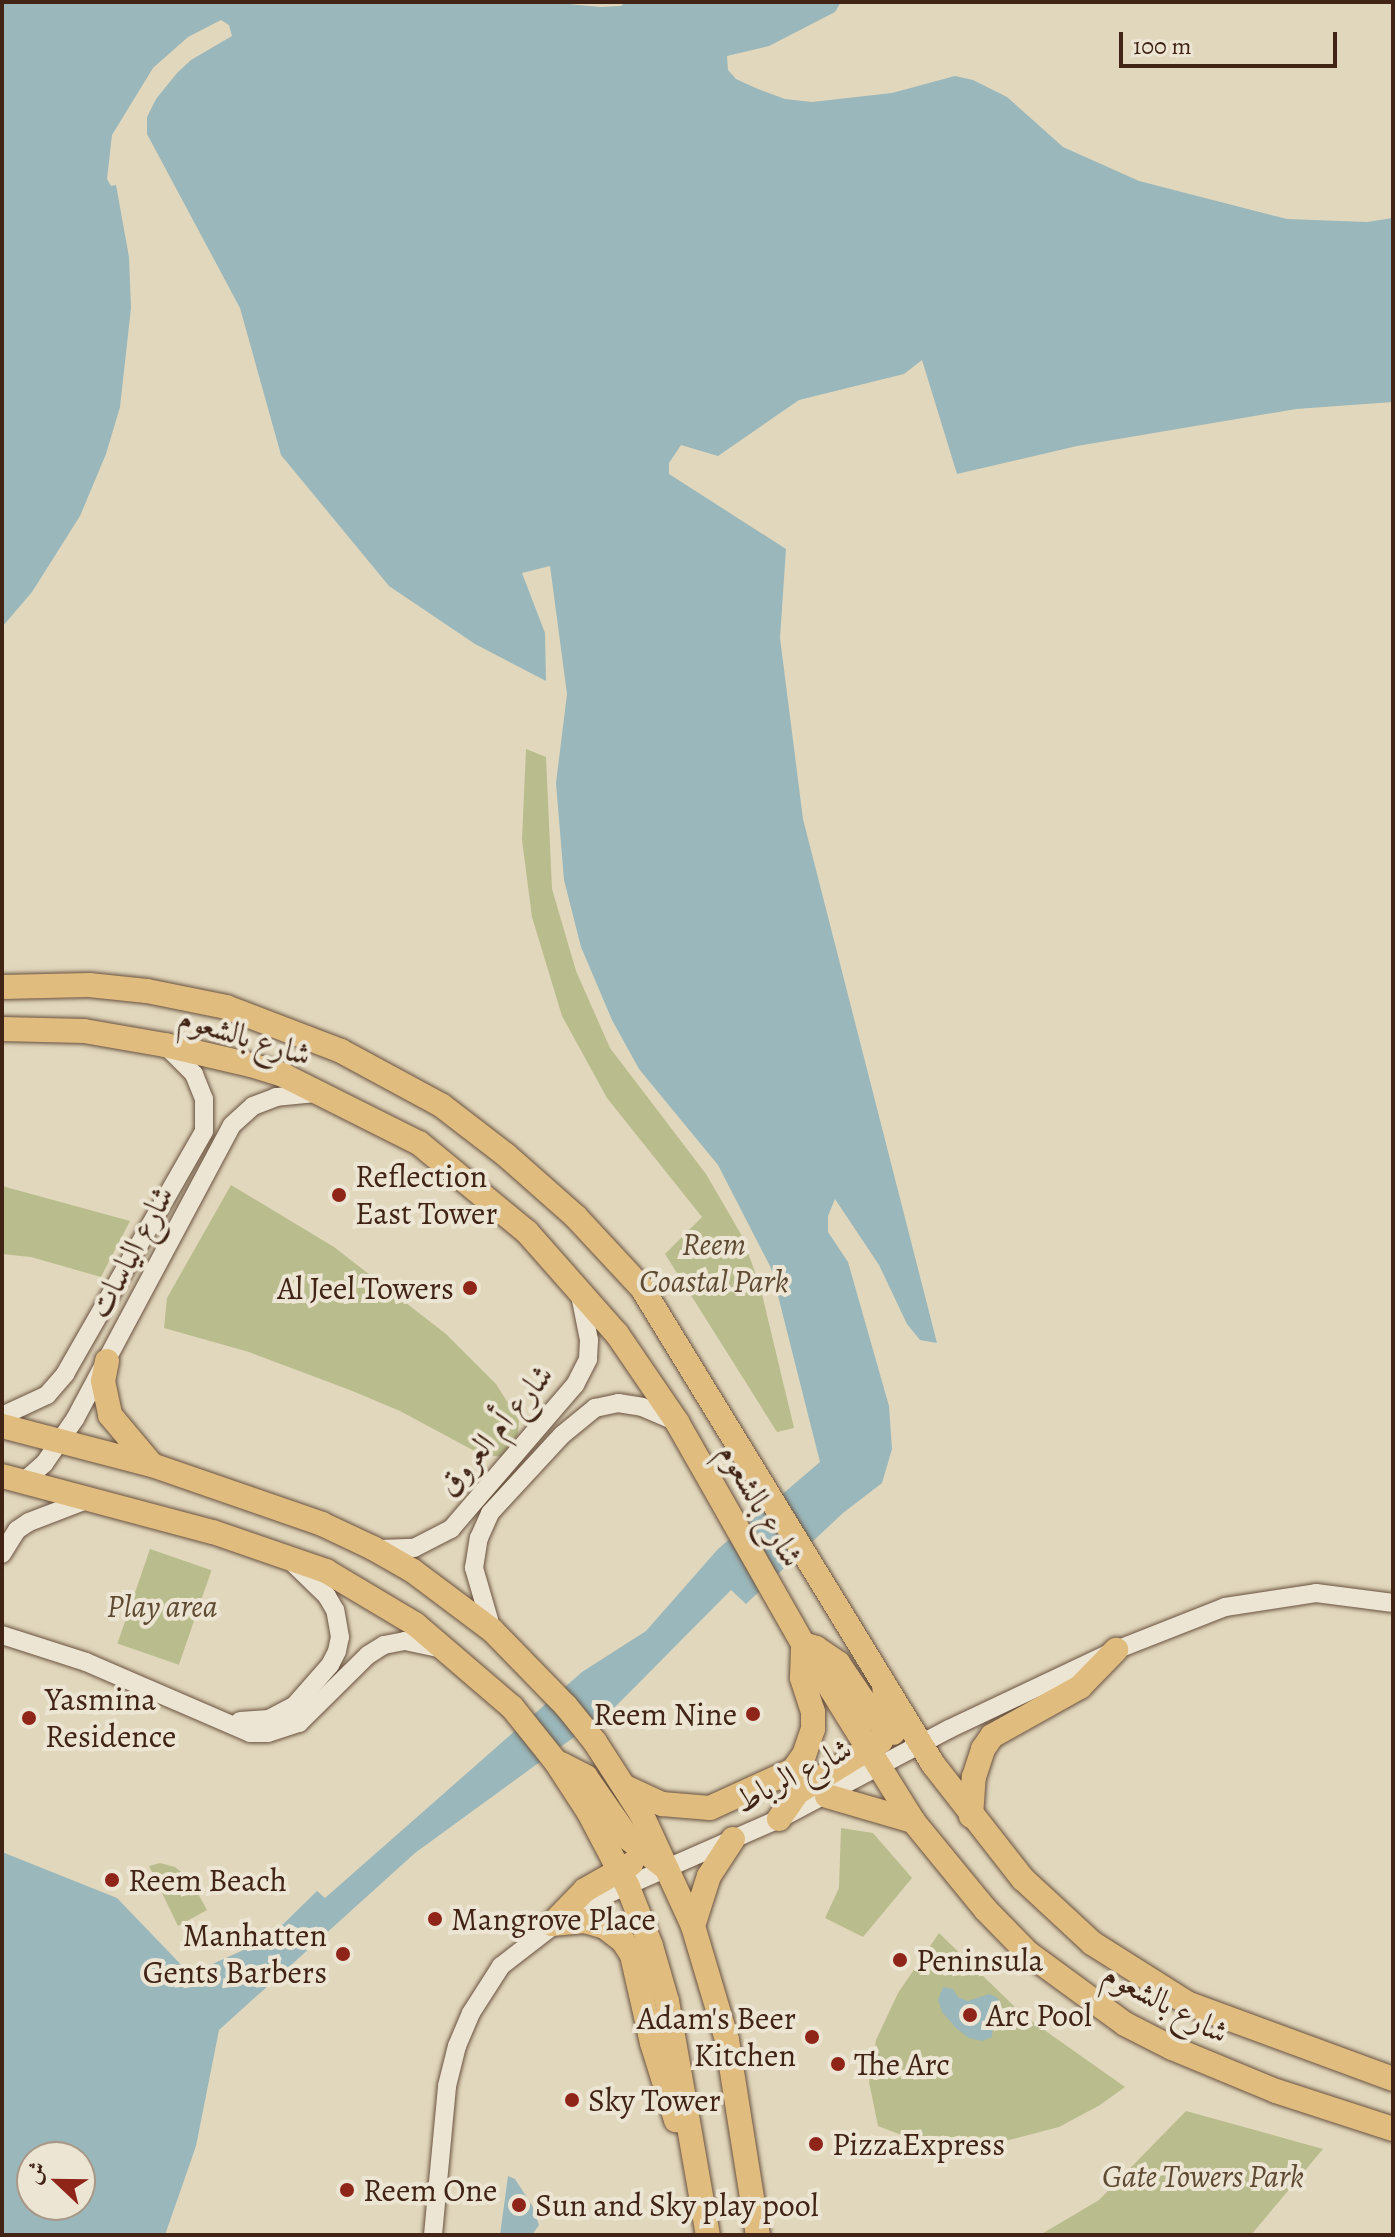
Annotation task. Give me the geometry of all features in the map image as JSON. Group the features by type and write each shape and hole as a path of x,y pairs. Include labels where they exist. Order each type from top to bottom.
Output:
{"main road":[{"name":"شارع بالشعوم","path":"2,987 89,985 147,991 226,1007 341,1051 441,1105 506,1155 576,1217 642,1288 922,1743 971,1816 1023,1879 1092,1943 1189,2004 1393,2079"},
{"name":"شارع بالشعوم","path":"2,1029 84,1031 165,1045 251,1065 320,1093 419,1143 527,1232 617,1334 677,1422 803,1644 913,1821 985,1909 1028,1953 1125,2024 1276,2091 1393,2129"},
{"path":"107,1361 103,1381 110,1415 152,1465"},
{"path":"2,1426 152,1465 322,1524 373,1548 413,1571 492,1630 566,1706 642,1815 693,1926 727,2040 758,2235"},
{"path":"13,1479 213,1532 326,1571 375,1598 450,1651 512,1707 556,1762 588,1811 624,1880 651,1946 667,2001 708,2235"},
{"path":"625,1787 662,1804 710,1808 793,1770 804,1755 813,1729 813,1712 802,1678 803,1644 816,1648 838,1663 885,1727 922,1743"},
{"path":"971,1816 974,1777 983,1749 992,1736 1080,1687 1116,1650"},
{"path":"779,1819 798,1792 874,1758 885,1727 883,1680"},
{"path":"556,1762 586,1777 622,1830 641,1851 668,1870"},
{"path":"827,1796 913,1821"},
{"path":"552,1924 585,1890 624,1880 641,1851 645,1835 642,1815"},
{"path":"693,1926 709,1876 733,1839"},
{"path":"552,1924 585,1921 605,1927 623,1941 632,1955 652,2043 679,2130 686,2149 697,2160"}],"street":[{"name":"شارع الياسات","path":"2,1416 47,1395 65,1374 204,1131 204,1099 194,1074 165,1045"},
{"name":"شارع الياسات","path":"13,1479 61,1442 232,1125 253,1106 276,1097 320,1093"},
{"name":"شارع أم العروق","path":"373,1548 414,1548 456,1524 575,1385 588,1359 589,1340 578,1287"},
{"name":"شارع أم العروق","path":"492,1630 474,1568 479,1538 490,1513 562,1435 595,1408 618,1403 642,1407 677,1422"},
{"path":"2,1554 17,1530 29,1522 89,1499"},
{"path":"456,1524 468,1537 479,1538"},
{"path":"215,1718 251,1722 282,1714 330,1665 337,1651 340,1637 335,1610 327,1596 288,1558"},
{"name":"شارع الرباط","path":"624,1880 668,1870 827,1796 874,1758 922,1743 1116,1650 1225,1607 1288,1594 1349,1594 1393,1603"},
{"path":"2,1635 86,1662 250,1733 283,1730 312,1712 368,1655 384,1645 405,1641 450,1651"},
{"path":"433,2235 443,2116 457,2046 478,2001 501,1966 552,1924"}],"green space":[{"name":"Reem Coastal Park","path":"526,749 546,757 552,889 576,971 610,1048 706,1174 742,1236 760,1286 794,1428 777,1432 665,1254 702,1217 607,1098 562,1016 532,917 522,840"},
{"path":"231,1185 334,1247 446,1334 496,1384 519,1420 518,1434 504,1457 482,1455 400,1411 350,1390 249,1352 164,1328 167,1298"},
{"path":"2,1186 130,1221 101,1277 31,1257 2,1254"},
{"name":"Play area","path":"150,1549 211,1570 179,1665 117,1644"},
{"path":"841,1828 873,1833 912,1878 863,1937 825,1918 839,1888"},
{"path":"160,1863 175,1867 190,1879 207,1910 178,1926 149,1866"},
{"path":"939,1933 1023,2015 1125,2087 1100,2105 1059,2127 986,2146 946,2152 878,2126 869,2082 876,2040 898,1993"},
{"name":"Gate Towers Park","path":"1186,2111 1323,2149 1251,2235 1040,2235 1099,2200"}],"water":[{"path":"2,2 548,2 600,7 621,6 626,2 841,2 835,12 769,46 727,56 728,70 736,79 758,89 785,99 812,102 892,93 955,76 973,80 1007,97 1063,147 1139,181 1287,219 1367,222 1393,218 1393,402 1296,409 1077,446 957,474 922,360 904,374 799,400 718,456 681,445 669,463 669,474 786,549 780,638 803,819 937,1343 920,1340 907,1324 879,1265 835,1199 828,1216 828,1232 848,1262 889,1406 892,1449 882,1483 843,1513 746,1604 731,1590 614,1708 415,1853 219,2030 196,2146 165,2235 2,2235 2,1852 117,1898 190,1974 268,1939 317,1891 325,1898 582,1672 646,1631 718,1549 820,1462 771,1268 718,1165 639,1069 612,1020 581,947 564,880 556,783 567,694 550,566 522,573 545,633 546,681 475,644 389,586 281,455 240,308 147,134 147,117 156,99 177,73 191,60 232,36 229,25 221,20 188,37 153,68 112,135 107,179 111,186 116,185 129,257 131,308 120,407 106,454 80,516 32,592 2,627"},
{"name":"Arc Pool","path":"943,1987 953,1989 958,1997 968,2001 989,1994 996,1997 1001,2003 993,2018 992,2037 982,2041 969,2038 956,2028 942,2012 938,2000"},
{"name":"Sun and Sky play pool","path":"508,2176 515,2179 533,2207 539,2225 532,2235 500,2235"}],"place":[{"name":"Reflection East Tower","path":"339,1195"},
{"name":"Al Jeel Towers","path":"470,1288"},
{"name":"Reem Nine","path":"753,1714"},
{"name":"Yasmina Residence","path":"29,1718"},
{"name":"Reem Beach","path":"112,1880"},
{"name":"Mangrove Place","path":"435,1919"},
{"name":"Manhatten Gents Barbers","path":"343,1954"},
{"name":"Peninsula","path":"900,1960"},
{"name":"Arc Pool","path":"970,2015"},
{"name":"Adam's Beer Kitchen","path":"812,2037"},
{"name":"The Arc","path":"838,2064"},
{"name":"Sky Tower","path":"572,2100"},
{"name":"PizzaExpress","path":"816,2144"},
{"name":"Reem One","path":"347,2190"},
{"name":"Sun and Sky play pool","path":"519,2205"}]}
